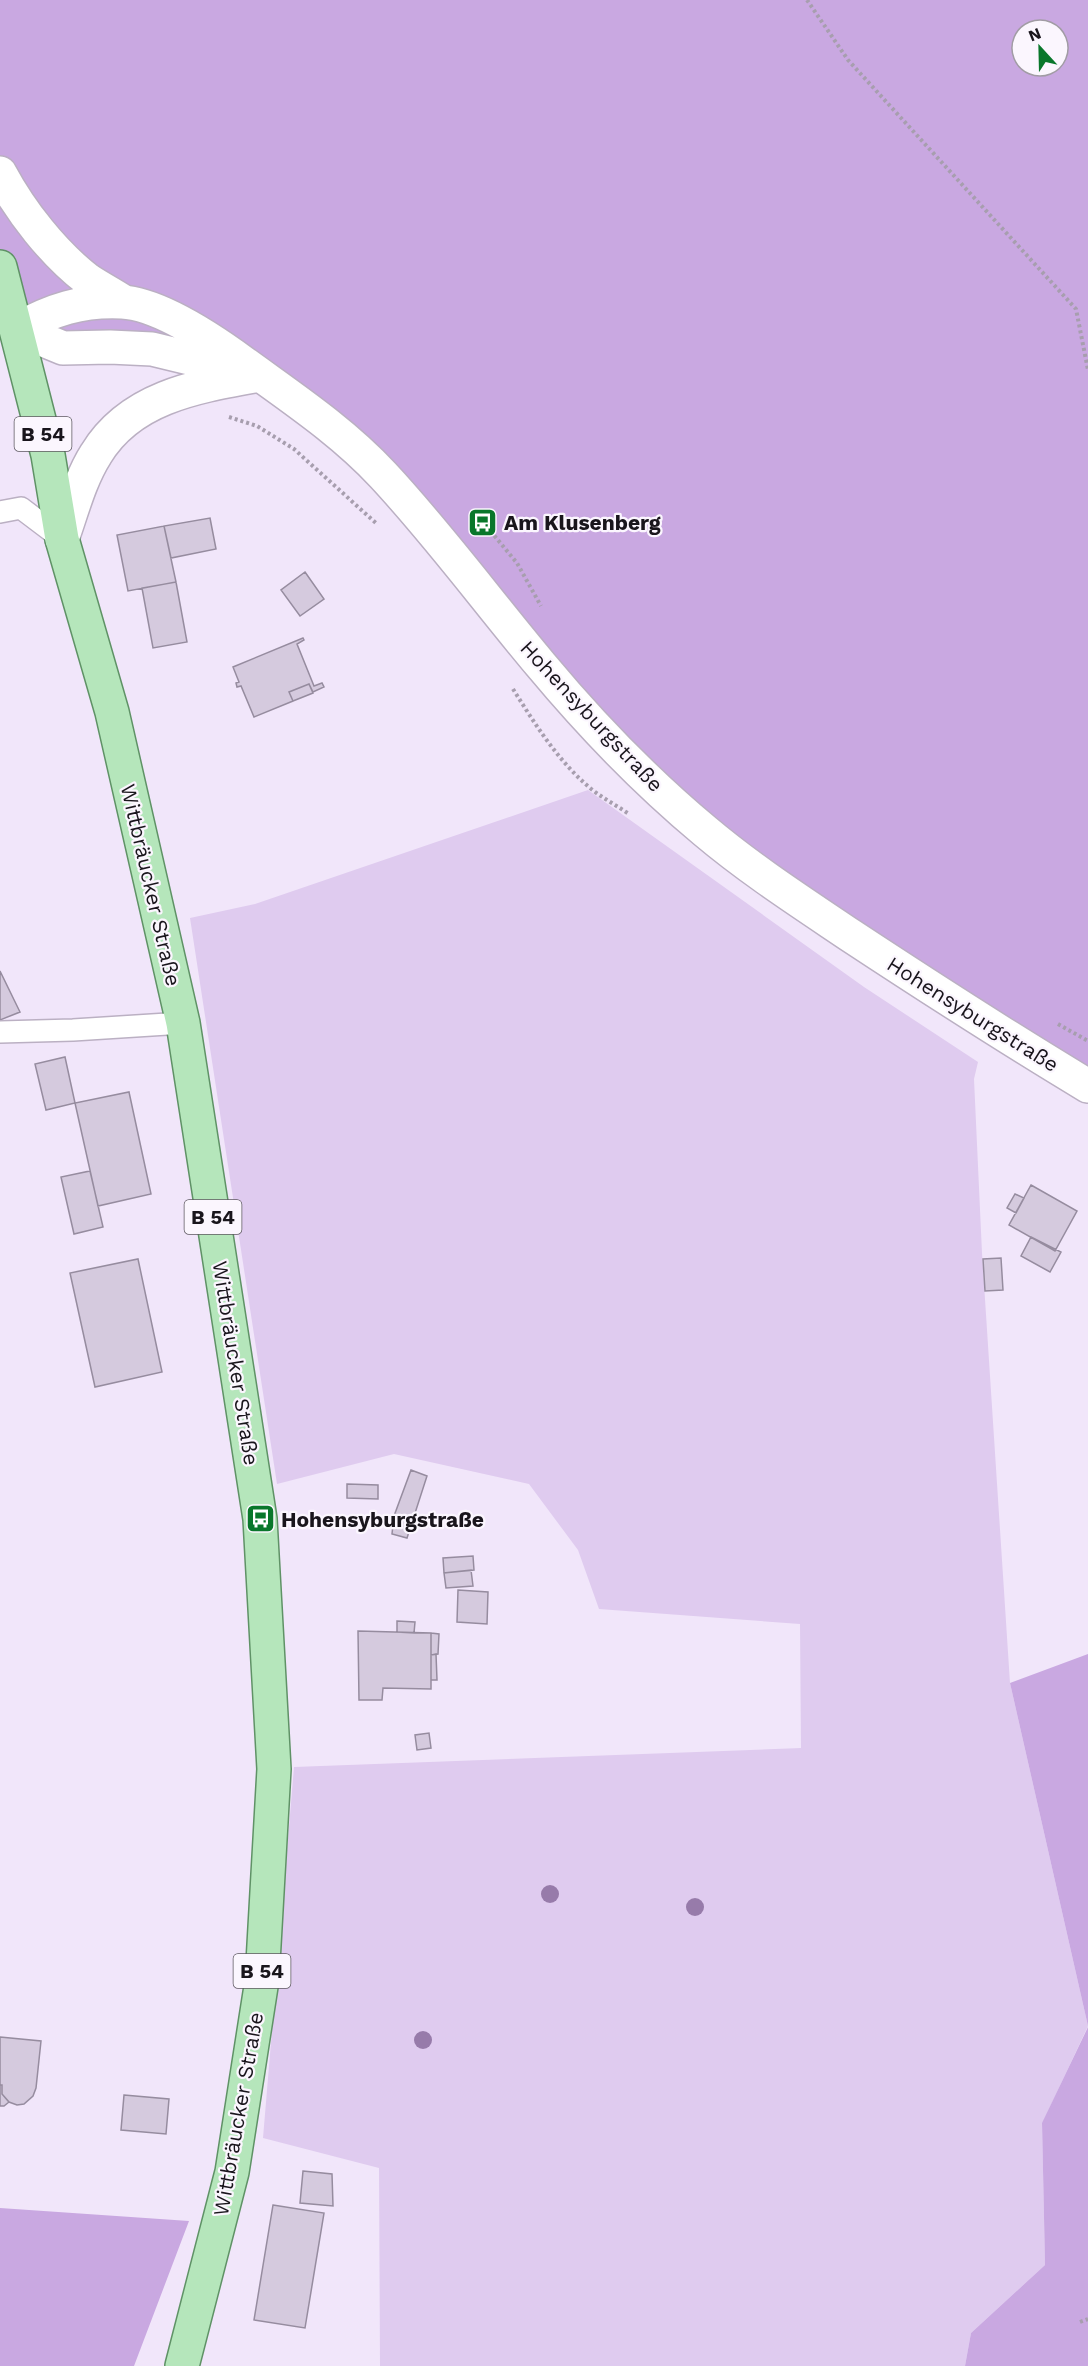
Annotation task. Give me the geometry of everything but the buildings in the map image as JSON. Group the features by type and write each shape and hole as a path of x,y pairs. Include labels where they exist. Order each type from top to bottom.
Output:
{"main road":[{"path":"0,173 29,218 54,247 87,279 124,302"},
{"name":"Wittbräucker Straße","path":"0,267 48,455 62,539 112,712 183,1023 260,1519 273,1769 262,1980 232,2172 182,2366"},
{"name":"Hohensyburgstraße","path":"17,330 49,312 70,306 124,302 150,309 220,346 320,417 381,473 543,668 602,735 641,774 706,832 776,885 878,953 1012,1040 1088,1086"},
{"name":"Hohensyburgstraße","path":"17,330 63,348 152,349 260,375"},
{"name":"B 54","path":"62,539 94,455 119,425 142,408 193,387 260,375"}],"lane":[{"path":"0,512 21,508 62,539"},
{"path":"0,1032 183,1023"}],"path":[{"path":"807,0 848,60 1076,309 1088,370"},
{"path":"483,522 517,563 546,615"},
{"path":"1052,1020 1088,1041"},
{"path":"1080,2322 1088,2319"}],"shaded area":[{"path":"0,0 1088,0 1088,1086 706,832 447,550 260,375 17,329 0,267"},
{"path":"588,790 864,987 978,1062 974,1079 982,1253 1010,1683 1088,2026 1042,2124 1045,2265 971,2333 965,2366 380,2366 379,2168 263,2138 294,1767 801,1748 800,1624 599,1609 578,1550 529,1484 394,1454 277,1484 190,918 255,904"},
{"path":"1088,1654 1088,2026 1010,1683"},
{"path":"1088,2027 1088,2366 965,2366 971,2333 1045,2265 1042,2123"},
{"path":"0,2208 189,2221 134,2366 0,2366"}],"place":[{"name":"Am Klusenberg","path":"483,522"},
{"name":"Hohensyburgstraße","path":"260,1519"}]}
